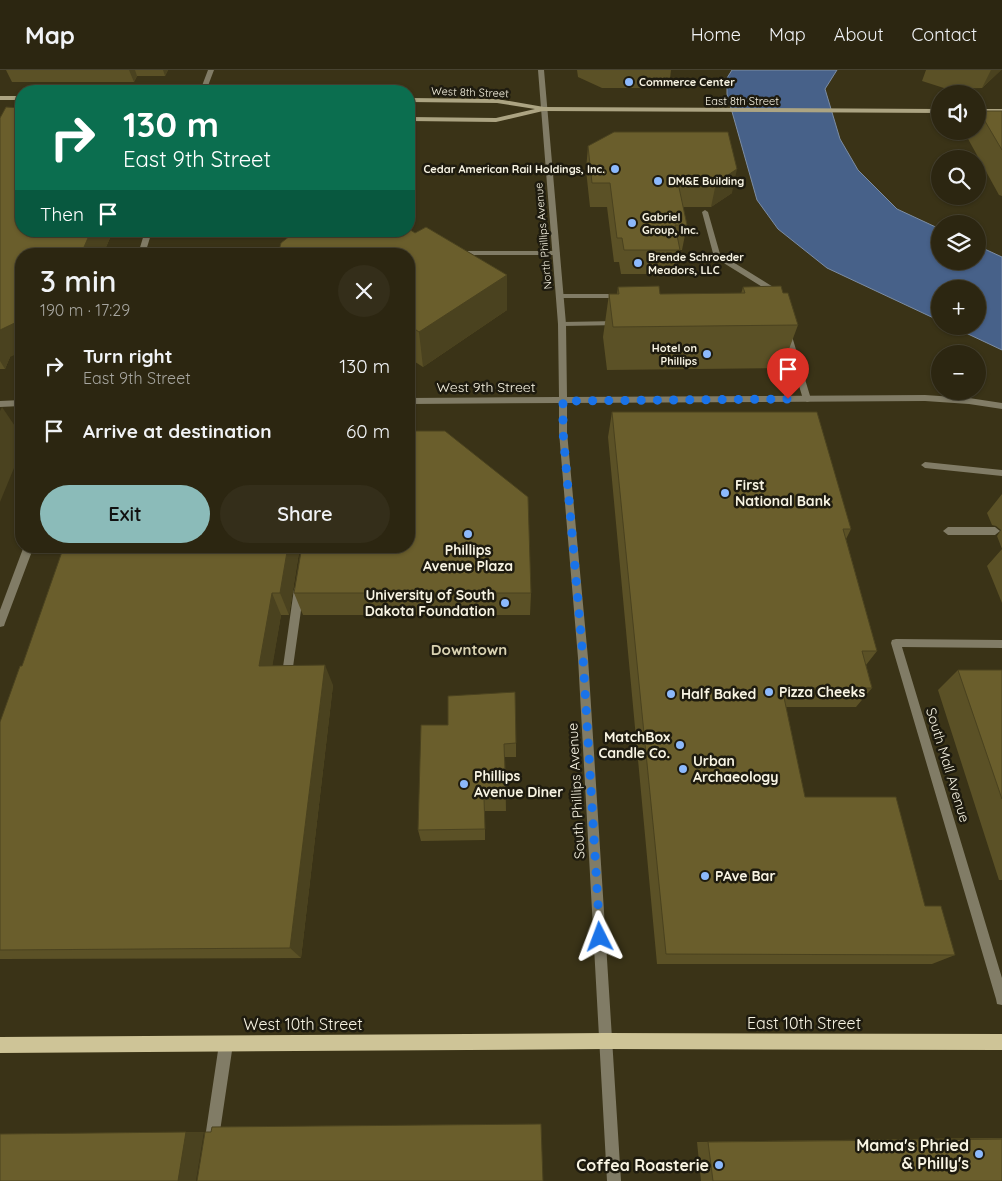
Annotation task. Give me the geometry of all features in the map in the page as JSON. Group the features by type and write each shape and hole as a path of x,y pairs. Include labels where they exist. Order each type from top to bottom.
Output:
{"main road":[{"path":"0,98 15,98"},
{"name":"West 8th Street","path":"415,100 496,100 544,109"},
{"name":"West 8th Street","path":"415,119 496,120 544,109"},
{"name":"East 8th Street","path":"544,109 931,111"},
{"path":"986,111 1002,111"},
{"name":"East 10th Street","path":"606,1041 1002,1042"},
{"name":"West 10th Street","path":"0,1045 606,1041"}],"street":[{"path":"205,85 211,70"},
{"name":"North Phillips Avenue","path":"541,70 562,324 563,401"},
{"path":"705,212 717,255 775,292 779,306"},
{"path":"448,253 556,253"},
{"path":"559,296 625,296"},
{"path":"784,321 807,399"},
{"path":"562,324 627,323"},
{"name":"West 9th Street","path":"415,402 925,398 969,401 1002,406"},
{"name":"South Phillips Avenue","path":"563,401 563,432 583,658 614,1181"},
{"path":"0,404 15,404"},
{"path":"925,466 1002,473"},
{"path":"948,531 995,531"},
{"path":"0,623 26,553"},
{"path":"286,674 301,576"},
{"name":"South Mall Avenue","path":"1002,644 896,643 1002,999"},
{"path":"209,1155 226,1044"}],"water":[{"path":"732,70 837,70 825,89 840,139 858,170 897,209 931,225 931,270 986,270 986,250 1002,257 1002,350 970,335 986,335 986,280 931,280 931,317 827,268 778,229 757,200 727,94 727,78"}],"building":[{"path":"6,107 15,108 15,237 88,237 84,248 15,248 15,323 0,330 0,118"},
{"path":"986,111 1002,111 1002,150 986,123"},
{"path":"614,132 728,132 737,169 716,183 678,183 687,225 675,225 680,250 624,250 622,238 617,238 610,183 592,183 588,146"},
{"path":"426,227 507,275 419,332 415,329 415,248 280,248 281,243 288,237 415,237 415,233"},
{"path":"659,286 660,294 745,293 743,287 781,286 783,293 788,293 798,325 613,327 609,294 619,294 618,287"},
{"path":"612,412 817,412 851,529 843,529 877,651 862,651 872,688 782,688 805,797 896,797 925,906 941,906 955,955 666,954"},
{"name":"Phillips Avenue Plaza","path":"415,431 445,431 528,497 531,593 294,593 301,553 415,553"},
{"path":"62,553 287,553 280,593 272,593 259,666 325,665 290,948 0,950 0,722 20,666 22,666"},
{"path":"958,670 1002,670 1002,799"},
{"name":"Phillips Avenue Diner","path":"515,692 516,743 504,744 506,799 484,799 485,829 418,830 421,725 448,725 448,696"},
{"path":"541,1124 543,1181 197,1181 205,1132 211,1132 212,1127"},
{"path":"186,1132 178,1181 0,1181 0,1134"},
{"path":"1002,1139 1002,1181 713,1181 708,1142"}],"place":[{"name":"Commerce Center","path":"629,82"},
{"name":"Cedar American Rail Holdings, Inc.","path":"615,169"},
{"name":"DM&E Building","path":"658,181"},
{"name":"Gabriel Group, Inc.","path":"632,223"},
{"name":"Brende Schroeder Meadors, LLC","path":"638,263"},
{"name":"Hotel on Phillips","path":"707,354"},
{"name":"First National Bank","path":"725,493"},
{"name":"Phillips Avenue Plaza","path":"468,534"},
{"name":"University of South Dakota Foundation","path":"505,603"},
{"name":"Pizza Cheeks","path":"769,692"},
{"name":"Half Baked","path":"671,694"},
{"name":"MatchBox Candle Co.","path":"680,745"},
{"name":"Urban Archaeology","path":"683,769"},
{"name":"Phillips Avenue Diner","path":"464,784"},
{"name":"PAve Bar","path":"705,876"},
{"name":"Mama's Phried & Philly's","path":"979,1154"},
{"name":"Coffea Roasterie","path":"719,1165"}],"district":[{"name":"Downtown","path":"469,650"}],"route":[{"path":"600,937 583,658 563,432 563,401 788,399"}]}
